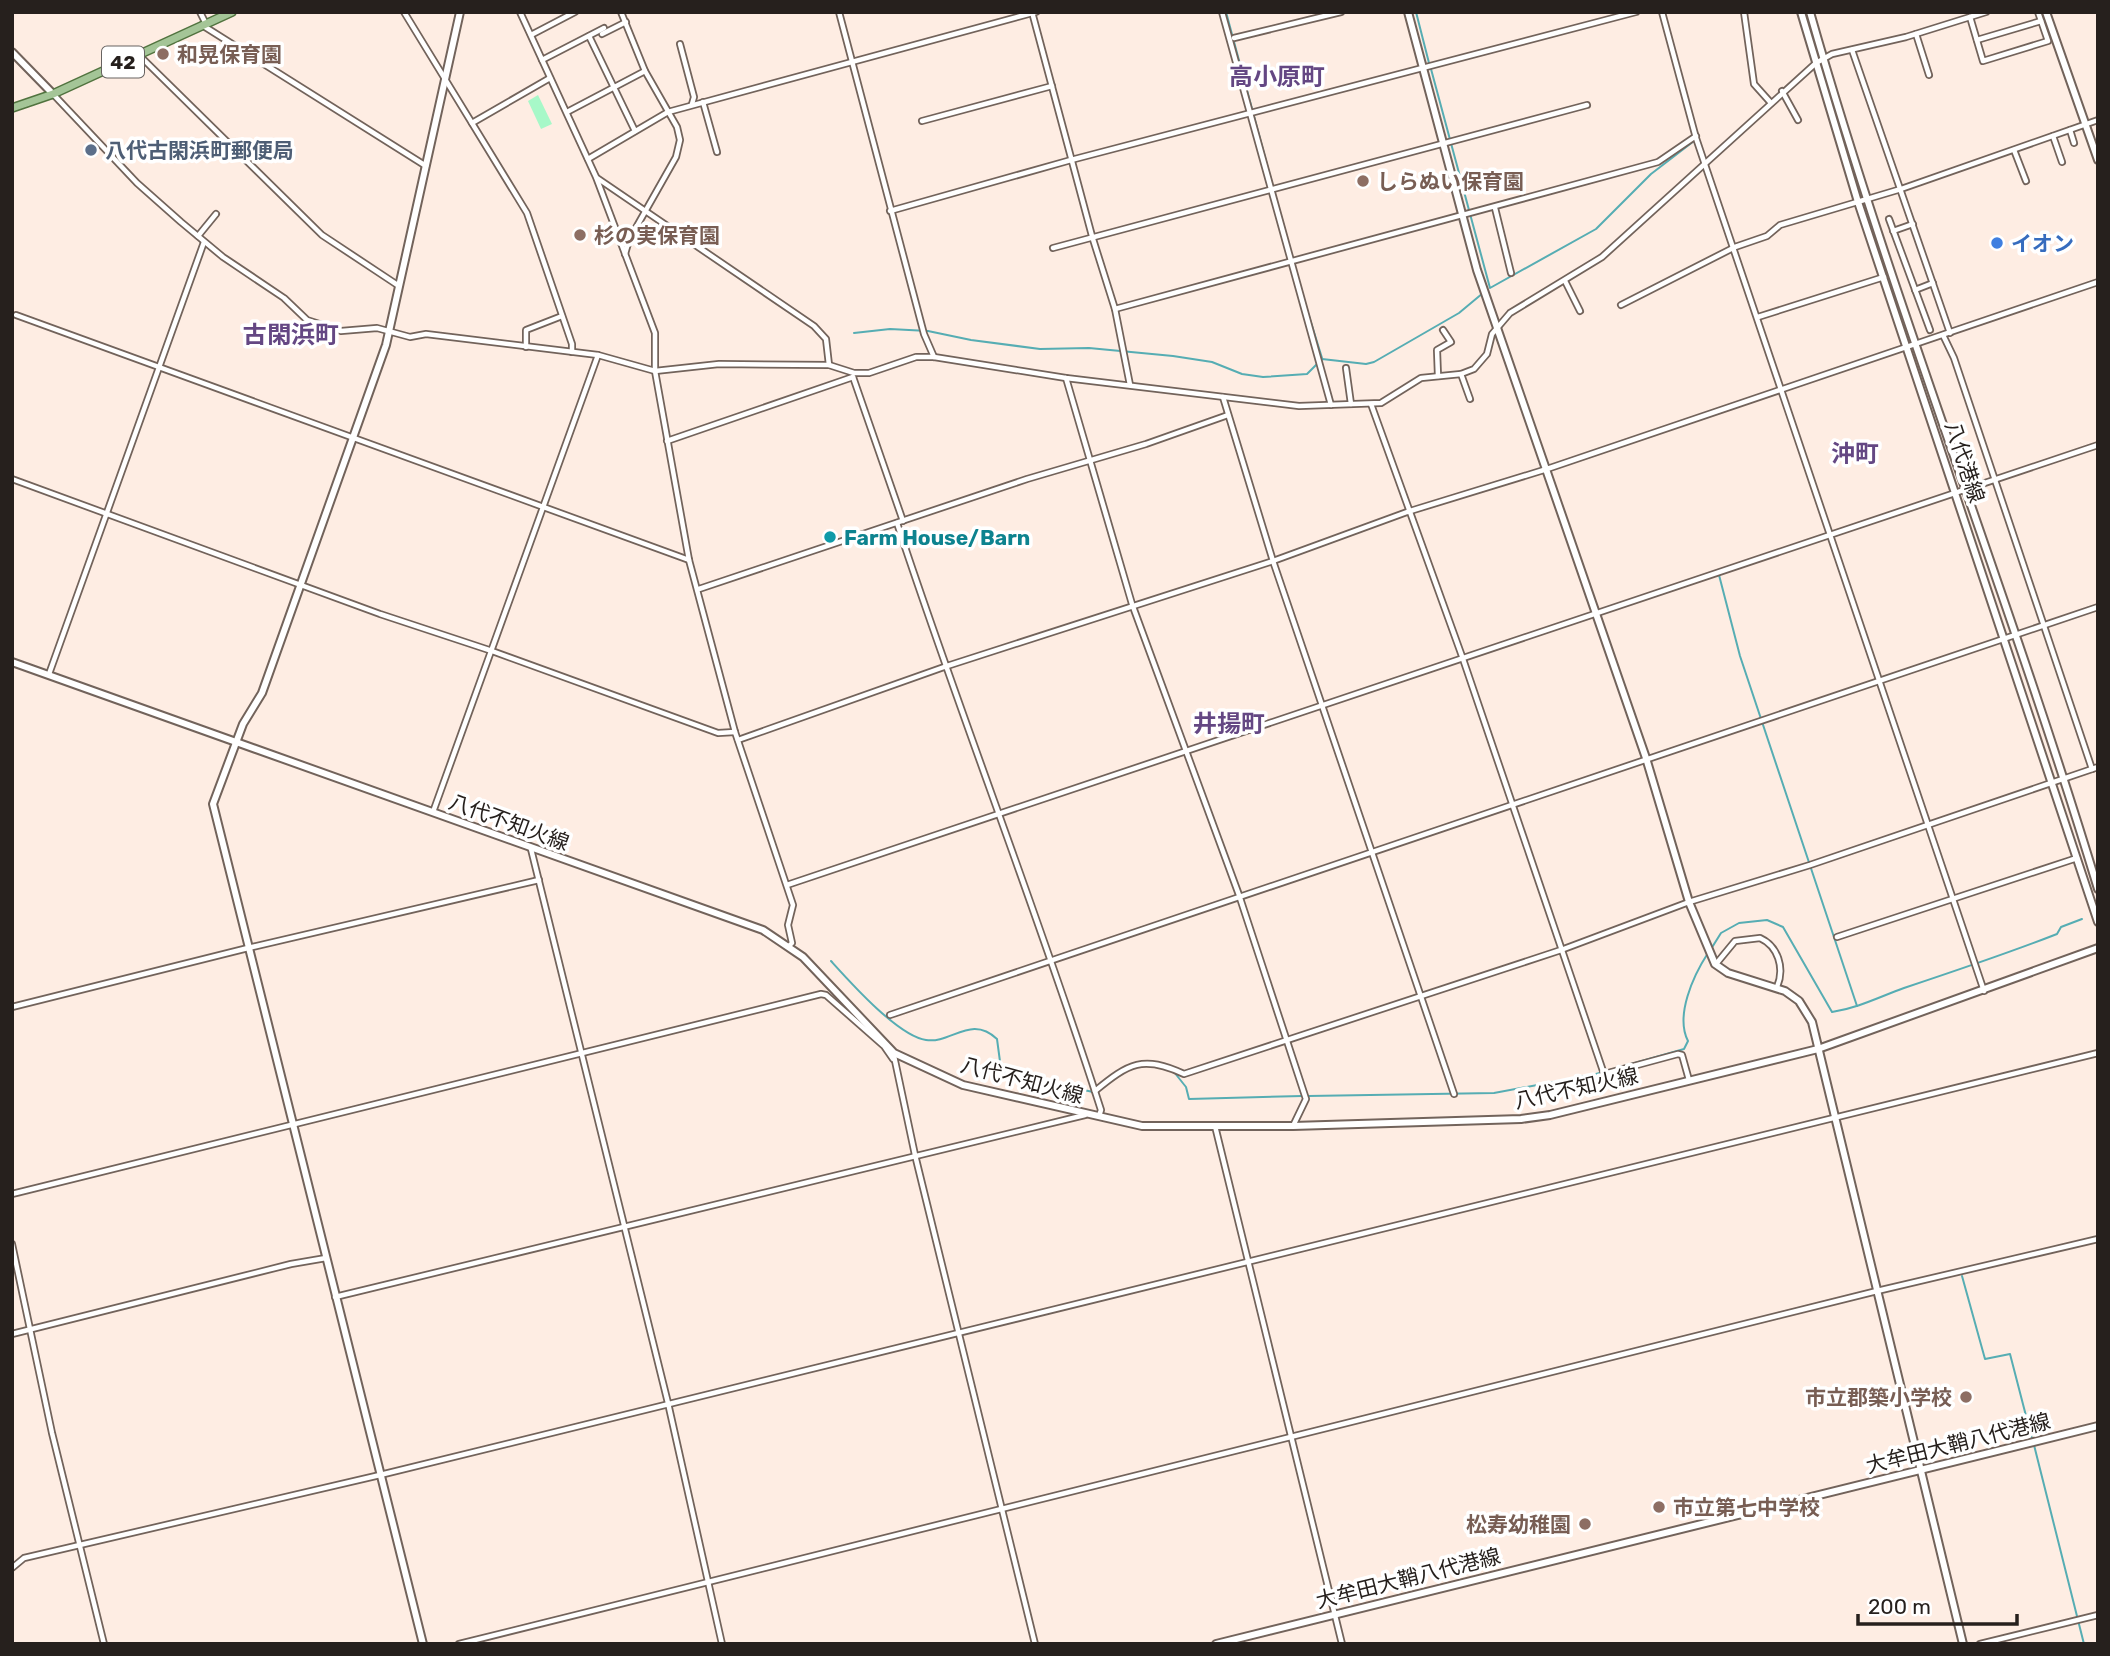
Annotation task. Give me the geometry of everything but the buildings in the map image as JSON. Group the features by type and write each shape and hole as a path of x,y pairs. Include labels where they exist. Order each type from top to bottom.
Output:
{"main road":[{"name":"42","path":"12,108 53,94 232,12"},
{"path":"423,1644 334,1297 213,803 243,724 261,693 389,331 460,12"},
{"path":"1408,12 1447,141 1467,216 1477,270 1646,758 1689,902 1713,960 1728,972 1794,996 1807,1010 1963,1644"},
{"name":"八代港線","path":"1801,12 1858,202 2098,922"},
{"name":"八代港線","path":"1811,12 1868,199 2064,778 2098,889"},
{"path":"2046,12 2098,160"},
{"path":"12,52 53,94"},
{"name":"八代不知火線","path":"12,662 531,849 747,923 789,946 894,1056 963,1085 1142,1126 1293,1126 1521,1119 1818,1049 2098,948"},
{"name":"大牟田大鞘八代港線","path":"1216,1644 2098,1426"}],"street":[{"path":"200,12 204,24 426,166"},
{"path":"404,12 527,214 572,352"},
{"path":"520,12 596,177 655,333 655,371 690,560 738,740 793,905 788,925 792,943 789,946"},
{"path":"531,35 575,12"},
{"path":"621,12 645,71 677,127 678,150 626,247 625,259"},
{"path":"839,12 923,331 934,357"},
{"path":"1222,12 1273,188 1331,405"},
{"path":"1234,38 1341,12"},
{"path":"890,211 1072,160 1636,12"},
{"path":"1662,12 1705,162 1984,991"},
{"path":"1744,12 1754,84 1771,103"},
{"path":"667,441 853,375 869,373 916,357 934,357 1066,378 1299,406 1371,404 1390,398 1413,381 1461,374 1474,369 1487,354 1497,327 1510,313 1602,257 1816,62 1986,12"},
{"path":"1970,17 1983,61 2048,41 2038,12"},
{"path":"588,159 668,112 1034,13 1092,236 1115,309 1130,385"},
{"path":"1977,40 2041,21"},
{"path":"542,60 589,36 626,22"},
{"path":"1916,34 1929,75"},
{"path":"589,36 635,131"},
{"path":"680,44 694,97 692,105"},
{"path":"1852,50 1950,333"},
{"path":"138,54 322,234 399,286"},
{"path":"567,112 645,71"},
{"path":"472,123 550,78"},
{"path":"922,121 1052,86"},
{"path":"1782,92 1798,120"},
{"path":"53,94 137,183 204,242 284,298 307,320 341,331 377,328 410,337 426,334 598,355 655,371 719,364 829,365 853,375 903,521"},
{"path":"703,102 717,152"},
{"path":"1053,248 1587,105"},
{"path":"1622,305 1735,247 1767,236 1780,225 1901,189 2098,120"},
{"path":"2070,130 2074,143"},
{"path":"1115,309 1467,216 1658,162 1697,136"},
{"path":"2053,136 2062,162"},
{"path":"2014,150 2025,181"},
{"path":"596,177 814,326 826,339 829,365"},
{"path":"1495,208 1511,273"},
{"path":"198,236 216,214"},
{"path":"1889,219 1930,330"},
{"path":"1893,231 1913,224"},
{"path":"49,674 204,242"},
{"path":"1758,317 1884,277"},
{"path":"1565,281 1579,303 1580,311"},
{"path":"738,740 944,667 1132,604 1273,561 1408,512 1547,469 2098,282"},
{"path":"1915,290 1933,283"},
{"path":"16,315 543,509 690,560"},
{"path":"527,347 526,330 562,316"},
{"path":"1438,376 1434,350 1451,342 1443,330"},
{"path":"1095,1091 1124,1070 1140,1064 1164,1064 1184,1074 1561,950 1689,902 1929,825 2095,768 2043,625 1954,358 1943,335"},
{"path":"432,813 598,355"},
{"path":"1346,368 1351,404"},
{"path":"1461,374 1470,400"},
{"path":"1066,378 1132,604 1188,752 1287,1040 1305,1101 1293,1126"},
{"path":"1223,397 1273,561 1454,1094"},
{"path":"1371,404 1463,659 1604,1074 1678,1054 1682,1055 1689,1080"},
{"path":"699,589 1228,415"},
{"path":"787,885 2098,445"},
{"path":"12,479 299,585 492,650 718,733 736,732"},
{"path":"897,523 944,667 1001,815 1051,961 1101,1110 1099,1117"},
{"path":"891,1015 1372,849 2098,607"},
{"path":"531,849 668,1403 722,1644"},
{"path":"1837,937 2077,858"},
{"path":"12,1007 539,880"},
{"path":"1713,960 1735,941 1760,937 1776,951 1780,967 1777,988"},
{"path":"12,1194 581,1052 821,994 826,995 894,1056 915,1155 1035,1644"},
{"path":"12,1568 24,1558 380,1475 1249,1263 1539,1189 1835,1120 2098,1053"},
{"path":"334,1297 1085,1115"},
{"path":"1215,1125 1342,1644"},
{"path":"459,1644 1877,1291 2098,1239"},
{"path":"12,1244 52,1433 104,1644"},
{"path":"12,1334 326,1258"},
{"path":"1980,1644 2098,1615"}],"green space":[{"path":"538,95 552,124 541,129 528,101"}],"waterway":[{"path":"1226,12 1273,187"},
{"path":"1416,12 1429,63"},
{"path":"1431,69 1490,288 1596,229 1651,174 1694,141"},
{"path":"1274,192 1285,230"},
{"path":"854,333 890,329 928,331 1040,349 1089,348 1173,356 1212,362 1242,374 1263,377 1307,374 1322,359 1366,364 1374,362 1459,313 1483,293"},
{"path":"1304,300 1322,358"},
{"path":"1719,575 1740,656 1857,1006"},
{"path":"1711,949 1721,933 1739,923 1767,920 1783,927 1832,1012 1860,1005 2057,934 2061,927 2082,919"},
{"path":"1308,1096 1494,1093 1596,1074 1684,1049 1688,1041 1685,1008 1697,973 1708,953"},
{"path":"831,961 875,1007 915,1036 935,1040 970,1029 988,1032 997,1039 1001,1069 1006,1073 1093,1092"},
{"path":"1174,1072 1186,1087 1189,1099 1302,1096"},
{"path":"1962,1276 1985,1359 2010,1354 2032,1439"},
{"path":"2034,1445 2084,1644"}],"place":[{"name":"和晃保育園","path":"163,54"},
{"name":"八代古閑浜町郵便局","path":"91,150"},
{"name":"しらぬい保育園","path":"1363,181"},
{"name":"杉の実保育園","path":"580,235"},
{"name":"イオン","path":"1997,243"},
{"name":"Farm House/Barn","path":"830,537"},
{"name":"市立郡築小学校","path":"1966,1397"},
{"name":"市立第七中学校","path":"1659,1507"},
{"name":"松寿幼稚園","path":"1585,1524"}],"district":[{"name":"高小原町","path":"1277,77"},
{"name":"古閑浜町","path":"291,335"},
{"name":"沖町","path":"1855,454"},
{"name":"井揚町","path":"1229,724"}]}
